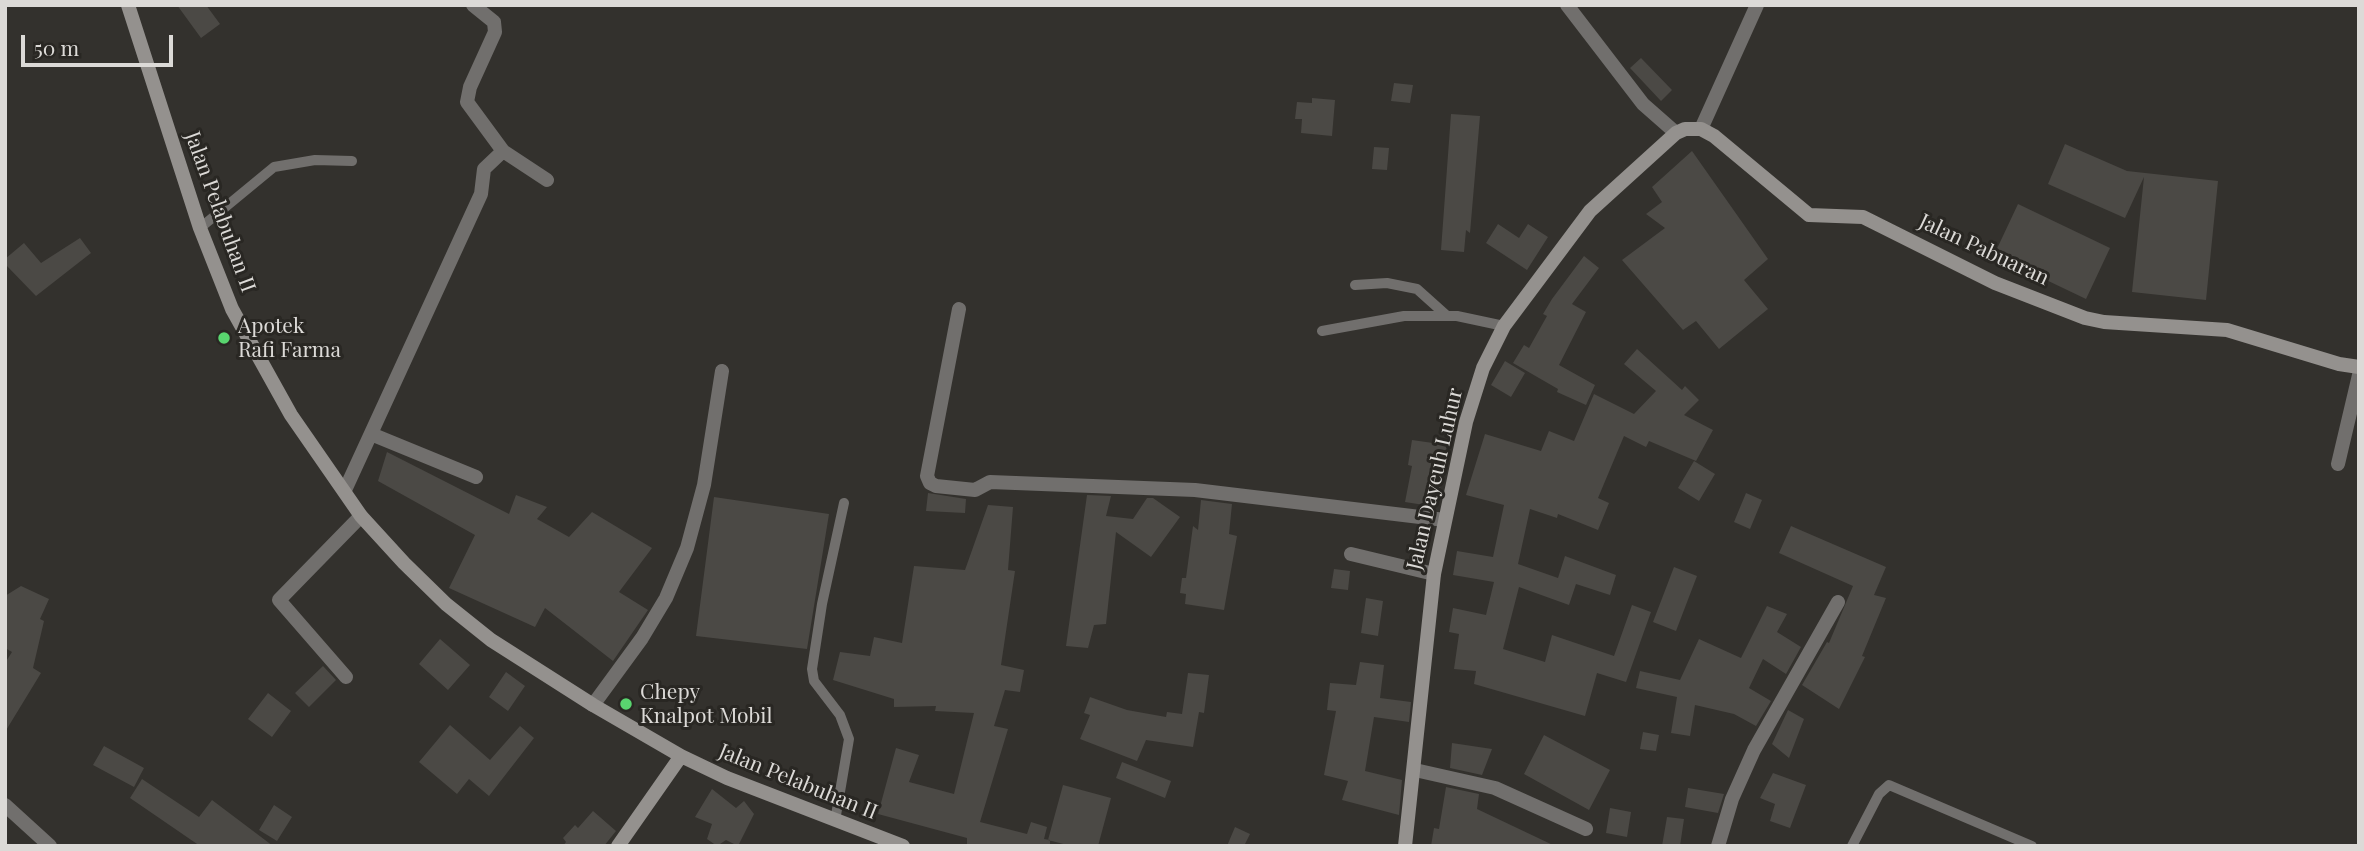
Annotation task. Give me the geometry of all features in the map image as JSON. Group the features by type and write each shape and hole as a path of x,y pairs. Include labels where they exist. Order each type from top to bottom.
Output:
{"street":[{"name":"Jalan Pelabuhan II","path":"128,5 200,228 232,309 259,362 291,415 361,516 446,604 491,640 593,705 681,756 835,821 903,846"},
{"path":"473,5 494,22 495,32 470,87 467,102 503,151 547,180"},
{"path":"1567,5 1643,104 1676,134 1685,129 1701,129 1757,5"},
{"name":"Jalan Pabuaran","path":"1701,129 1714,136 1809,215 1863,217 1995,284 2085,317 2104,322 2239,332 2339,364 2359,367"},
{"name":"Jalan Dayeuh Luhur","path":"1405,846 1434,574 1476,388 1504,326 1590,211 1676,134"},
{"path":"345,490 481,194 484,169 503,151"},
{"path":"959,309 927,476 930,483 936,486 975,490 990,482 1070,483 1195,490 1445,520"},
{"path":"593,705 660,608 687,548 704,485 722,371"},
{"path":"2338,464 2359,374"},
{"path":"371,434 476,477"},
{"path":"346,677 279,600 361,516"},
{"path":"1351,554 1434,574"},
{"path":"1718,846 1732,799 1754,750 1838,602"},
{"path":"618,846 681,756"},
{"path":"1415,770 1495,788 1586,829"},
{"path":"5,805 50,846"}],"lane":[{"path":"200,228 274,167 315,160 352,160"},
{"path":"1355,285 1387,282 1417,289 1446,315"},
{"path":"1322,331 1404,316 1446,315 1504,326"},
{"path":"835,821 848,748 848,729 841,715 814,681 812,669 822,604 844,503"},
{"path":"1852,846 1879,794 1889,785 2032,846"}],"building":[{"path":"177,5 206,5 220,24 201,38"},
{"path":"1641,58 1672,90 1661,101 1630,68"},
{"path":"1394,83 1413,85 1410,103 1391,101"},
{"path":"1312,98 1335,100 1332,136 1301,133 1302,119 1295,119 1297,102 1312,103"},
{"path":"1451,114 1480,116 1470,233 1466,230 1464,252 1441,250"},
{"path":"2065,144 2127,171 2218,181 2206,300 2132,292 2144,177 2125,218 2048,184"},
{"path":"1374,147 1389,148 1387,170 1372,169"},
{"path":"1692,151 1768,259 1744,280 1768,309 1719,349 1696,321 1683,330 1622,260 1665,228 1646,214 1662,202 1652,187"},
{"path":"2018,204 2110,248 2086,299 1994,255"},
{"path":"1498,224 1519,238 1528,224 1548,237 1527,270 1486,243"},
{"path":"80,238 91,253 36,296 5,264 5,259 24,243 41,263"},
{"path":"1584,256 1599,268 1572,304 1586,312 1559,365 1595,385 1586,405 1557,392 1558,389 1513,363 1524,345 1529,348 1547,316 1543,314"},
{"path":"1637,349 1682,390 1685,386 1699,400 1684,415 1713,430 1696,461 1649,441 1646,447 1624,436 1598,498 1609,503 1598,530 1558,514 1557,518 1530,509 1518,564 1558,578 1565,556 1616,575 1610,595 1576,584 1569,605 1519,587 1503,649 1545,662 1552,635 1614,656 1632,605 1651,612 1626,682 1597,673 1585,716 1474,684 1476,671 1454,669 1459,634 1449,632 1453,608 1486,615 1494,582 1453,575 1457,551 1493,557 1504,505 1466,495 1485,434 1541,451 1549,431 1574,441 1594,394 1634,414 1656,391 1624,364"},
{"path":"1505,361 1525,373 1511,397 1491,385"},
{"path":"1412,440 1447,445 1437,507 1405,502 1412,466 1408,465"},
{"path":"387,452 509,514 516,495 547,507 537,519 569,537 592,512 652,548 619,592 648,610 613,661 545,608 535,627 449,588 475,535 378,481"},
{"path":"1694,461 1715,474 1699,501 1678,488"},
{"path":"928,493 966,499 965,513 926,511"},
{"path":"1746,493 1762,500 1750,529 1734,522"},
{"path":"1087,495 1111,496 1106,516 1133,519 1147,498 1153,498 1180,517 1151,557 1116,532 1106,624 1094,625 1088,648 1066,646"},
{"path":"714,497 829,514 807,649 696,636"},
{"path":"1201,500 1232,504 1229,534 1237,536 1224,610 1185,604 1186,594 1180,593 1182,578 1186,578 1193,526 1198,530"},
{"path":"988,505 1013,507 1008,570 1015,571 1001,665 1024,670 1020,692 1005,690 994,726 1008,729 980,822 1027,834 1031,822 1047,827 1044,839 1050,840 1050,846 967,846 967,838 878,814 896,748 919,755 909,782 954,794 974,713 935,711 936,706 894,707 894,699 833,680 840,652 870,656 874,637 902,643 914,566 965,570"},
{"path":"1791,526 1886,567 1874,595 1886,598 1862,656 1865,657 1839,709 1802,685 1827,642 1829,643 1853,586 1779,553"},
{"path":"1674,567 1697,576 1676,631 1653,622"},
{"path":"1334,569 1350,571 1348,590 1331,588"},
{"path":"21,586 49,599 40,619 44,621 33,668 41,673 5,732 5,663 12,652 5,648 5,596"},
{"path":"1366,598 1383,601 1378,636 1361,633"},
{"path":"1767,606 1787,614 1777,632 1801,647 1786,674 1763,659 1749,688 1771,701 1756,726 1734,714 1695,705 1690,736 1671,733 1677,697 1636,688 1640,671 1680,680 1699,639 1741,658"},
{"path":"440,639 470,665 448,690 419,664"},
{"path":"1360,662 1384,665 1380,698 1411,702 1409,722 1374,717 1365,771 1402,780 1399,815 1342,800 1348,781 1324,775 1336,711 1327,710 1330,683 1356,685"},
{"path":"323,666 336,680 309,707 295,693"},
{"path":"506,672 525,686 508,711 489,697"},
{"path":"1188,673 1209,675 1204,713 1199,712 1193,747 1146,740 1137,761 1080,739 1090,715 1084,713 1090,697 1127,710 1166,717 1167,712 1182,714"},
{"path":"268,693 291,711 272,737 248,719"},
{"path":"1788,710 1804,719 1789,758 1772,744"},
{"path":"450,725 490,760 520,726 534,738 489,796 469,779 457,794 419,762"},
{"path":"1643,732 1659,735 1656,751 1640,749"},
{"path":"1544,735 1610,770 1589,810 1524,774"},
{"path":"1452,743 1492,749 1482,775 1450,768"},
{"path":"104,746 144,768 134,787 93,765"},
{"path":"1122,762 1171,781 1165,798 1116,778"},
{"path":"1773,773 1806,785 1790,828 1770,821 1775,804 1760,798"},
{"path":"142,779 199,817 212,800 273,846 200,846 130,798"},
{"path":"1063,785 1111,798 1098,846 1071,846 1048,840"},
{"path":"1446,787 1479,794 1477,809 1555,846 1431,846 1434,828 1439,829"},
{"path":"1688,788 1724,794 1718,813 1685,807"},
{"path":"712,789 736,808 744,801 754,814 738,846 726,840 717,846 707,839 712,824 695,817"},
{"path":"274,805 292,817 277,841 259,830"},
{"path":"1610,808 1631,812 1627,837 1606,833"},
{"path":"593,811 616,831 604,846 563,846 566,842 563,838 575,825 578,828"},
{"path":"1667,817 1684,819 1680,846 1662,846"},
{"path":"1235,827 1250,834 1244,846 1227,846"}],"place":[{"name":"Apotek Rafi Farma","path":"224,338"},
{"name":"Chepy Knalpot Mobil","path":"626,704"}]}
